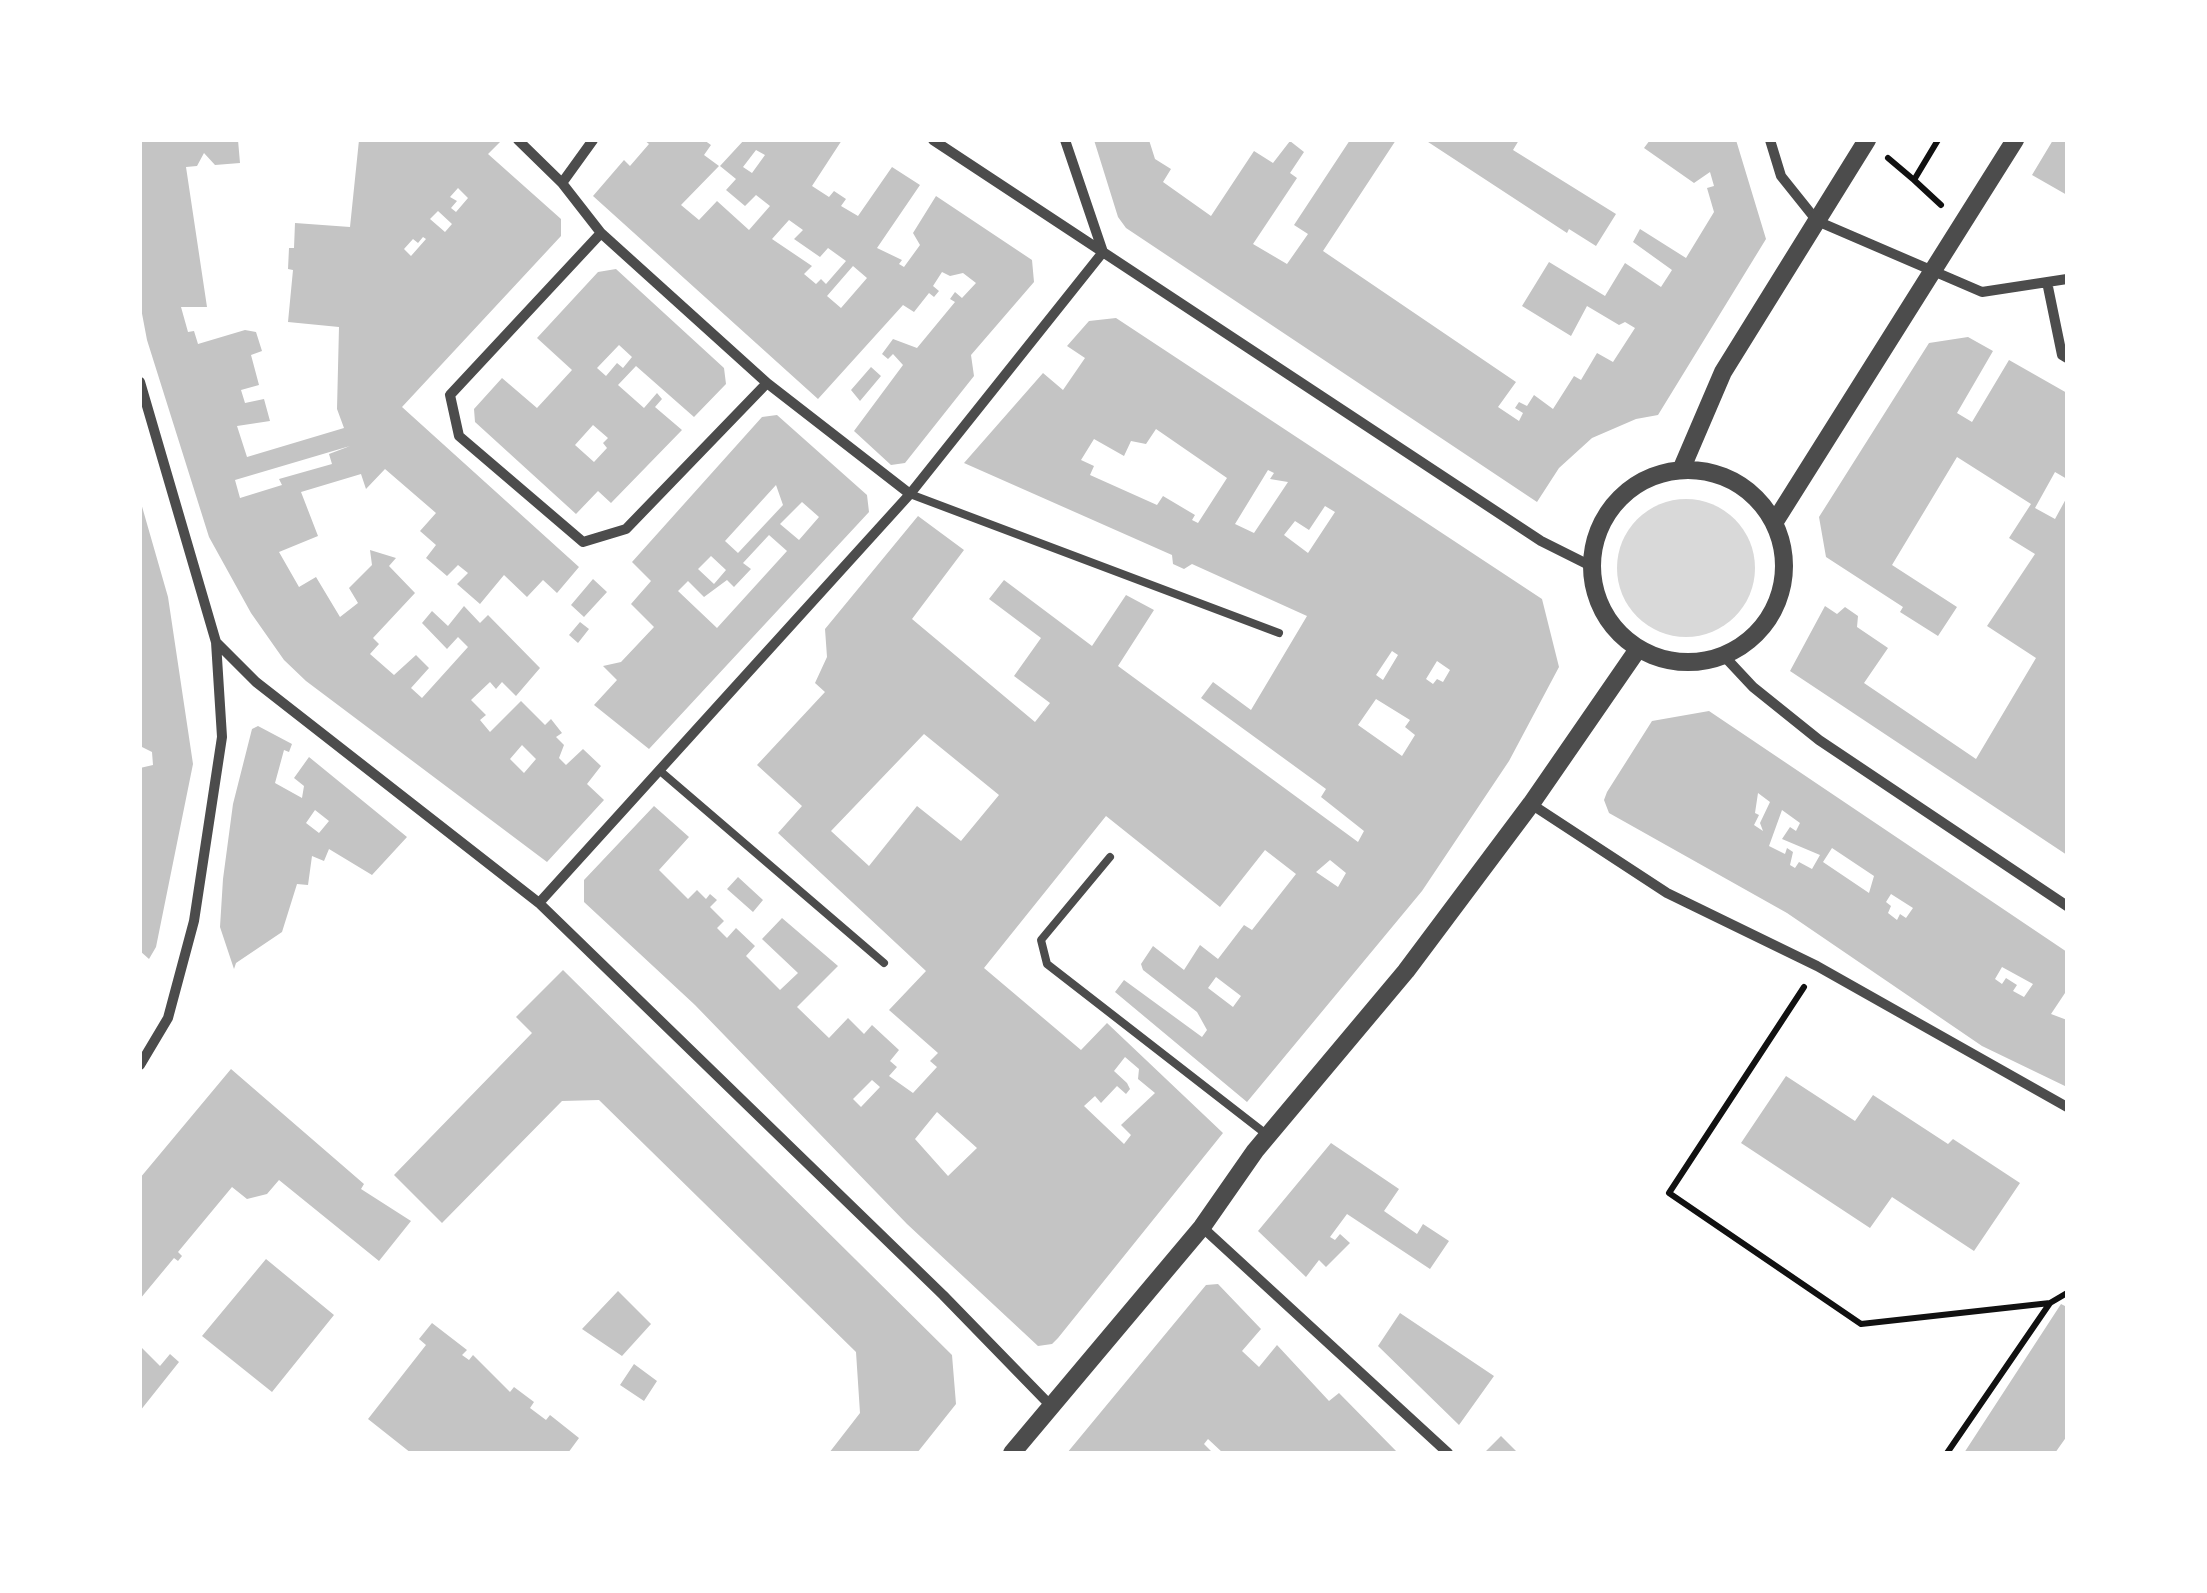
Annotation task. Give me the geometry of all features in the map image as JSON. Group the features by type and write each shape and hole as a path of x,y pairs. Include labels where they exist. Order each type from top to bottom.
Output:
{"street":[{"path":"518,140 562,183 601,233 767,382 910,494"},
{"path":"562,183 593,140"},
{"path":"933,140 1540,541 1591,566"},
{"path":"1065,140 1102,252"},
{"path":"1770,140 1781,176 1817,222 1982,292 2067,279"},
{"path":"1680,470 1724,372 1867,140"},
{"path":"1774,523 2015,140"},
{"path":"601,233 450,395 460,436 583,542 626,529 767,382"},
{"path":"539,902 910,494 1102,252"},
{"path":"2047,282 2062,355 2067,358"},
{"path":"140,382 216,642 222,737 194,922 168,1018 140,1065"},
{"path":"1680,470 1709,472 1736,482 1758,500 1774,523 1784,553 1782,585 1772,615 1751,639 1724,656 1695,662 1665,660 1638,649 1613,627 1596,599 1591,566 1595,537 1608,512 1628,490 1652,477 1680,470"},
{"path":"216,642 256,682 539,902 943,1295 1049,1404"},
{"path":"1012,1453 1049,1404 1202,1226 1268,1135 1406,971 1532,804 1638,649"},
{"path":"1724,656 1753,687 1819,740 2067,906"},
{"path":"1532,804 1668,893 1818,966 2067,1107"},
{"path":"1202,1226 1448,1453"}],"lane":[{"path":"910,494 1280,633"},
{"path":"658,770 884,964"},
{"path":"1110,858 1041,940 1047,964 1268,1135"}],"path":[{"path":"1938,140 1914,180 1961,226"},
{"path":"1818,966 1669,1193 1861,1324 2050,1303 2067,1293"},
{"path":"1947,1453 2050,1303"}],"shaded area":[{"path":"1686,499 1712,505 1735,519 1749,542 1755,568 1749,594 1735,617 1712,631 1686,637 1660,631 1637,617 1623,594 1617,568 1623,542 1637,519 1660,505"}],"building":[{"path":"140,140 238,140 240,163 215,165 204,153 197,166 186,167 207,307 181,307 188,332 194,331 198,344 245,330 256,332 262,351 251,355 259,385 241,390 245,403 264,399 270,421 237,426 247,457 344,428 337,409 339,327 288,322 293,270 288,269 289,248 294,248 295,223 350,227 359,140 502,140 488,154 561,219 561,236 402,407 579,567 557,593 543,580 527,597 504,575 480,604 457,584 468,573 458,565 447,576 426,558 436,545 420,531 436,513 385,469 366,489 361,474 301,492 318,536 279,552 299,587 316,577 340,617 358,603 349,588 372,565 370,550 396,558 389,566 415,593 373,638 379,644 370,654 394,675 416,655 429,668 411,688 422,698 468,647 458,637 447,649 422,623 432,611 448,626 464,606 480,623 488,615 540,668 516,696 502,682 496,689 490,682 471,700 486,715 480,720 490,732 521,701 545,725 551,719 562,733 556,737 564,745 559,758 566,765 583,749 601,766 587,784 604,800 547,862 306,681 284,660 251,613 209,537 147,340 140,303","holes":["458,188 468,198 456,212 451,208 457,201 450,197","438,211 452,224 445,232 430,219","423,237 426,239 411,256 404,249 413,239 418,243","350,446 329,454 332,464 279,479 282,485 240,498 235,480","522,745 536,759 524,773 510,759"]},
{"path":"644,140 704,140 711,145 704,155 719,166 681,205 699,220 717,201 749,230 770,206 756,195 745,206 726,190 736,179 720,166 744,140 842,140 812,186 829,197 834,191 846,199 841,206 858,216 892,167 920,185 877,248 902,260 899,264 904,267 920,245 913,233 936,196 1032,260 1034,282 971,355 974,376 905,463 891,465 854,431 903,365 893,354 888,359 882,354 893,339 917,348 955,302 950,299 955,292 962,298 976,283 963,273 950,276 942,272 933,286 939,291 934,297 929,293 914,312 903,305 818,399 593,196 624,160 630,166 649,144","holes":["756,150 765,155 752,173 743,167","789,220 803,230 794,239 820,257 828,248 846,261 826,284 821,279 816,284 804,274 812,266 772,239","853,266 867,278 841,308 827,296"]},
{"path":"1094,140 1149,140 1155,159 1171,169 1163,182 1211,216 1254,151 1273,163 1290,141 1304,152 1290,173 1297,178 1253,244 1287,264 1308,234 1294,225 1350,140 1396,140 1323,251 1516,382 1498,407 1519,421 1523,413 1515,408 1519,402 1527,406 1534,395 1553,409 1574,376 1581,380 1597,353 1613,362 1635,328 1625,322 1619,325 1587,306 1571,336 1522,306 1549,262 1605,296 1625,263 1661,287 1672,270 1633,242 1640,229 1686,258 1714,212 1707,188 1714,186 1710,172 1694,183 1644,148 1650,140 1736,140 1766,239 1658,415 1636,419 1592,438 1559,468 1537,502 1126,228 1118,217"},
{"path":"1425,140 1519,140 1513,150 1616,214 1596,246 1569,229 1567,233"},
{"path":"2053,140 2067,140 2067,195 2032,175"},
{"path":"616,269 724,368 726,384 694,417 636,366 618,385 644,408 657,393 662,399 655,407 682,430 611,503 598,491 576,514 475,422 474,409 502,378 537,408 572,370 537,338 598,272","holes":["619,345 632,357 623,368 617,363 606,376 597,368","593,425 608,438 603,443 607,448 594,462 575,445"]},
{"path":"1116,318 1542,599 1559,667 1509,761 1422,891 1247,1102 1115,992 1124,980 1202,1037 1207,1030 1197,1012 1143,970 1141,964 1153,946 1184,970 1200,945 1218,959 1244,925 1252,930 1296,874 1265,850 1220,907 1106,816 984,968 1081,1050 1107,1023 1223,1133 1058,1338 1052,1344 1038,1346 907,1224 695,1005 584,902 584,880 654,806 689,837 659,870 688,899 697,890 706,899 710,894 717,900 710,907 724,921 717,928 727,938 736,928 755,946 746,956 780,990 798,973 762,939 782,918 838,966 797,1007 829,1038 848,1018 864,1034 872,1025 899,1050 890,1061 897,1067 889,1076 913,1093 937,1067 930,1061 938,1053 889,1010 926,971 778,833 802,806 757,765 825,692 815,683 827,657 825,629 918,516 964,550 912,619 1035,722 1050,703 1014,676 1041,638 989,599 1004,580 1092,646 1126,595 1154,610 1118,666 1358,842 1364,831 1321,797 1326,789 1201,698 1213,682 1251,710 1307,616 1192,564 1184,569 1173,564 1172,555 964,463 1043,373 1063,390 1085,358 1067,346 1089,321","holes":["1156,429 1227,478 1198,523 1192,520 1195,515 1163,496 1157,505 1090,475 1094,466 1081,460 1094,439 1124,456 1131,441 1146,444","1268,470 1274,473 1270,479 1288,482 1254,533 1235,524","1325,506 1335,512 1308,553 1284,535 1295,521 1309,530","1392,651 1398,655 1383,680 1376,675","1437,661 1450,670 1443,682 1437,679 1433,684 1426,679","1376,699 1410,720 1405,727 1415,735 1402,756 1358,725","924,734 999,795 961,841 917,806 869,866 831,831","1330,860 1346,873 1338,887 1316,872","1216,977 1241,996 1233,1007 1208,988","1125,1057 1139,1069 1138,1079 1155,1093 1121,1125 1131,1135 1124,1144 1084,1106 1095,1096 1101,1103 1117,1086 1126,1094 1130,1089 1114,1071","872,1080 880,1087 861,1107 853,1099","937,1112 977,1148 948,1176 915,1139"]},
{"path":"1968,337 1993,351 1957,413 1972,422 2009,360 2067,393 2067,479 2055,472 2035,508 2055,519 2067,497 2067,855 1790,671 1825,606 1837,614 1845,607 1858,616 1857,627 1888,648 1864,683 1976,759 2036,658 1987,626 2035,554 2009,538 2031,504 1957,457 1892,565 1957,607 1938,636 1900,612 1903,607 1826,557 1819,517 1929,343"},
{"path":"871,367 881,376 860,401 851,390"},
{"path":"777,415 867,495 869,512 649,749 594,705 617,680 603,666 621,662 654,627 631,604 651,581 632,562 762,417","holes":["776,485 783,505 738,553 725,541","802,502 819,517 799,540 780,524","769,535 787,551 717,628 678,591 688,581 704,597 727,580 734,587 751,569 743,563","711,556 726,570 714,584 698,569"]},
{"path":"141,503 168,597 193,764 156,947 149,959 140,951 140,768 153,765 152,752 140,746"},
{"path":"593,579 607,592 584,617 571,605"},
{"path":"580,622 589,629 578,643 569,635"},
{"path":"1709,711 2067,952 2067,990 2051,1014 2067,1020 2067,1087 1982,1046 1787,913 1609,813 1604,800 1607,792 1652,721","holes":["1758,793 1770,802 1760,823 1763,831 1754,825 1759,815 1755,813","1782,810 1800,823 1796,831 1790,827 1782,839 1820,855 1812,869 1799,862 1795,868 1790,865 1793,852 1787,848 1785,854 1769,846","1832,848 1874,876 1869,893 1823,862","1891,894 1913,908 1906,918 1900,914 1897,920 1888,913 1891,906 1886,902","2002,967 2033,984 2024,997 2013,991 2017,985 2006,978 2002,984 1995,979"]},
{"path":"258,726 292,744 289,752 284,750 275,783 302,798 304,786 294,778 309,757 407,837 372,875 329,849 324,861 312,856 308,885 297,884 282,932 236,963 234,969 220,927 223,879 233,804 252,729","holes":["315,810 329,821 319,833 306,823"]},
{"path":"738,877 763,900 753,912 727,889"},
{"path":"563,970 952,1355 956,1404 917,1453 829,1453 860,1413 856,1352 599,1100 562,1101 442,1223 394,1175 532,1033 516,1017"},
{"path":"231,1069 364,1184 361,1189 411,1221 379,1261 279,1180 267,1194 247,1199 232,1187 178,1252 182,1256 178,1261 174,1258 140,1299 140,1178"},
{"path":"1786,1076 1855,1121 1873,1095 1948,1144 1953,1139 2020,1183 1974,1251 1892,1197 1870,1228 1741,1143"},
{"path":"1331,1143 1399,1189 1384,1211 1417,1234 1423,1224 1449,1241 1430,1269 1347,1214 1330,1237 1335,1240 1340,1234 1350,1243 1326,1267 1319,1260 1306,1277 1258,1231"},
{"path":"266,1259 334,1315 272,1392 202,1336"},
{"path":"1218,1284 1261,1329 1242,1351 1259,1367 1277,1345 1329,1401 1339,1393 1398,1453 1223,1453 1208,1439 1204,1444 1213,1453 1067,1453 1206,1285"},
{"path":"618,1291 651,1324 622,1356 582,1329"},
{"path":"2061,1304 2067,1307 2067,1436 2055,1453 1964,1453"},
{"path":"1400,1313 1494,1376 1459,1425 1378,1346"},
{"path":"432,1323 467,1350 462,1355 469,1360 473,1355 510,1392 514,1387 534,1402 530,1408 546,1420 550,1415 579,1438 568,1453 411,1453 368,1419 426,1345 419,1339"},
{"path":"140,1346 160,1366 170,1354 179,1362 140,1411"},
{"path":"634,1364 657,1381 644,1401 620,1385"},
{"path":"1501,1436 1518,1453 1486,1451"}]}
